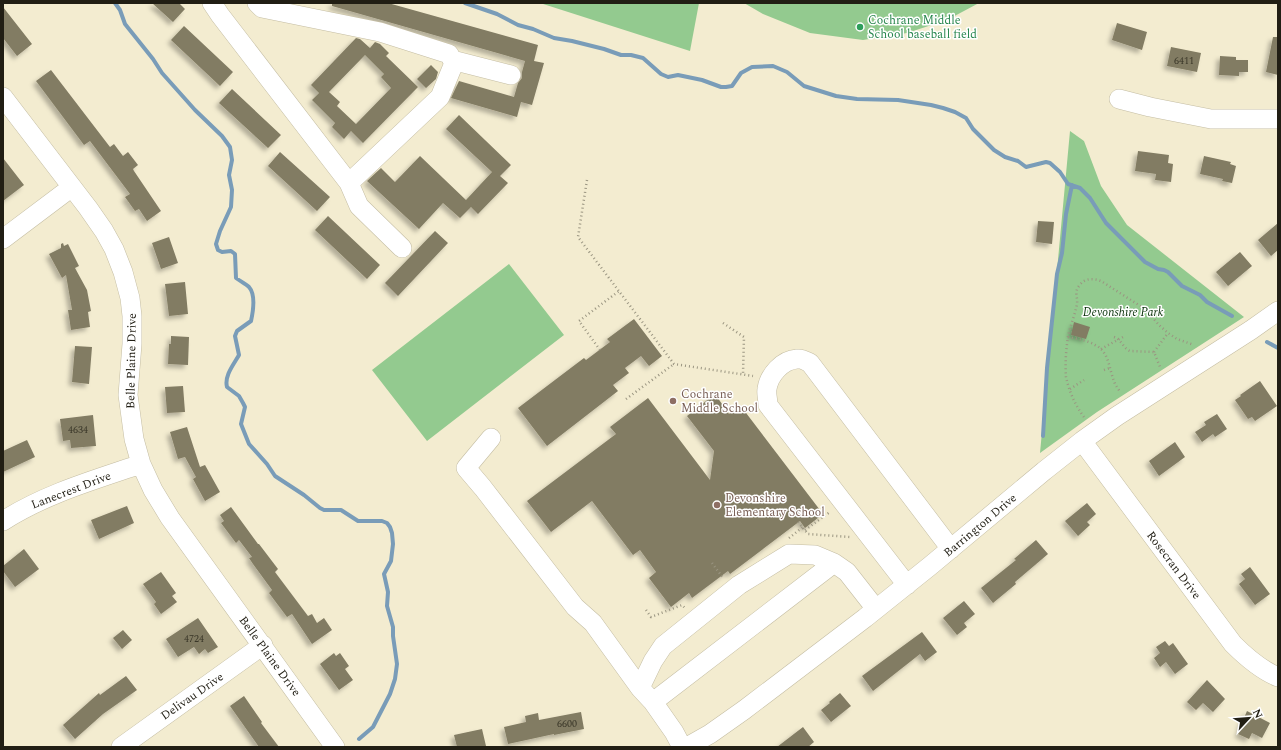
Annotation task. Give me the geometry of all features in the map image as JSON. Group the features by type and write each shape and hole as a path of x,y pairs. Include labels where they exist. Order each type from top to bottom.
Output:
{"street":[{"path":"212,3 349,183 359,206 402,248"},
{"path":"257,3 262,8 380,32 449,54 454,63 440,97 349,183"},
{"path":"452,60 511,75"},
{"name":"Belle Plaine Drive","path":"3,97 100,225 114,248 123,272 130,298 132,316 132,344 128,395 134,440 141,464 153,490 170,518 335,747"},
{"path":"1119,99 1150,107 1211,119 1278,120"},
{"path":"3,239 72,187"},
{"name":"Barrington Drive","path":"687,747 710,734 744,710 907,585 1082,441 1117,416 1278,311"},
{"path":"907,585 768,405 766,391 769,380 776,370 787,362 798,358 810,363 951,549"},
{"path":"491,438 466,468 576,607 593,622 640,688 653,702 674,732 682,747"},
{"name":"Rosecran Drive","path":"1082,441 1233,644 1252,660 1278,677"},
{"name":"Lanecrest Drive","path":"3,521 16,512 38,502 141,464"},
{"path":"640,688 653,661 663,646 739,585 789,554 815,555 834,563 847,572 876,609"},
{"path":"653,702 834,563"},
{"name":"Delivau Drive","path":"121,747 262,645"}],"path":[{"path":"587,180 578,237 674,364"},
{"path":"1084,416 1074,401 1066,377 1068,337 1077,305 1077,290 1083,282 1089,279 1101,281 1139,304 1168,333 1177,339 1194,345"},
{"path":"600,350 579,321 619,291"},
{"path":"723,322 744,337 743,374"},
{"path":"1154,352 1168,333"},
{"path":"1068,337 1097,345 1101,349 1105,354 1114,381 1120,392"},
{"path":"1114,337 1120,340 1126,349 1130,351 1154,352"},
{"path":"1101,349 1123,337"},
{"path":"1154,352 1160,367"},
{"path":"626,399 674,364 753,376"},
{"path":"1104,370 1110,368"},
{"path":"1070,389 1084,380"},
{"path":"805,530 831,511"},
{"path":"798,522 808,534 853,537"},
{"path":"712,563 728,583"},
{"path":"646,610 651,617 682,605 689,612"}],"green space":[{"path":"540,3 699,3 690,51"},
{"name":"Cochrane Middle School baseball field","path":"744,3 979,3 947,20 907,33 863,40 810,33 763,14"},
{"name":"Devonshire Park","path":"1070,131 1084,141 1101,186 1127,225 1244,317 1097,412 1040,453"},
{"path":"509,264 564,335 427,441 372,370"}],"building":[{"path":"152,3 179,3 185,9 173,22"},
{"path":"332,3 388,3 538,45 534,61 544,63 532,105 521,102 517,117 451,98 459,81 514,97 518,83 522,78 525,61 332,6"},
{"path":"3,7 32,44 17,56 3,38"},
{"path":"1117,23 1147,32 1142,50 1112,40"},
{"path":"184,26 233,72 220,86 171,40"},
{"path":"1273,37 1278,37 1278,75 1266,72"},
{"path":"356,38 360,39 370,48 375,42 380,44 389,53 386,56 418,87 363,143 351,131 344,139 332,127 335,123 312,100 319,93 311,85","holes":["365,55 384,74 381,77 391,88 356,124 337,106 340,102 329,92"]},
{"path":"1171,47 1201,53 1197,72 1167,66"},
{"path":"1220,56 1236,57 1236,60 1248,60 1248,72 1239,72 1239,76 1219,75"},
{"path":"431,65 438,72 436,79 426,88 417,79"},
{"path":"51,70 110,147 114,144 123,156 128,152 138,165 133,169 134,171 161,211 147,221 139,209 135,211 125,197 130,194 90,141 84,145 36,81"},
{"path":"232,89 281,135 268,148 219,103"},
{"path":"459,115 511,165 500,176 508,183 478,214 471,207 460,218 443,203 419,229 367,181 381,168 395,182 420,156 466,200 492,172 446,129"},
{"path":"1138,151 1169,155 1168,163 1173,164 1171,182 1155,180 1156,174 1135,171"},
{"path":"280,152 330,197 317,211 268,166"},
{"path":"1204,156 1231,162 1230,164 1236,166 1232,183 1222,181 1223,179 1200,174"},
{"path":"3,158 24,185 3,201"},
{"path":"328,216 380,265 367,279 315,230"},
{"path":"1038,221 1054,222 1052,244 1036,242"},
{"path":"1278,223 1278,250 1271,256 1258,240"},
{"path":"435,231 448,243 398,296 385,283"},
{"path":"169,237 178,263 161,269 152,243"},
{"path":"63,243 64,246 68,244 79,266 75,268 87,290 91,311 88,312 90,327 71,330 68,310 72,310 66,275 62,278 49,254 61,248 61,244"},
{"path":"1240,252 1252,266 1228,286 1216,272"},
{"path":"185,282 188,314 169,316 165,284"},
{"path":"634,319 662,356 649,366 641,356 625,368 629,373 613,385 618,391 547,446 518,408 584,358 586,360 610,342 607,339"},
{"path":"1074,322 1090,327 1086,339 1071,335"},
{"path":"171,336 189,337 188,365 168,364"},
{"path":"75,346 92,347 89,384 72,382"},
{"path":"1260,381 1277,406 1255,421 1252,417 1248,419 1235,400"},
{"path":"183,386 185,412 167,413 165,387"},
{"name":"Devonshire Elementary School","path":"715,394 729,414 740,405 823,514 805,528 800,521 730,574 728,571 692,598 689,593 671,607 649,578 656,572 640,550 633,555 592,501 551,532 527,501 616,434 610,427 648,398 710,480 714,451 687,416"},
{"path":"1217,414 1227,429 1215,437 1213,434 1202,442 1195,432 1206,425 1204,422"},
{"path":"93,415 96,446 71,448 70,440 63,441 60,419"},
{"path":"187,427 200,467 205,465 220,492 205,501 193,479 196,477 185,457 178,459 170,432"},
{"path":"27,440 35,457 3,472 3,451"},
{"path":"1175,442 1185,457 1159,476 1149,461"},
{"path":"1087,503 1096,514 1087,522 1090,525 1078,536 1065,521"},
{"path":"127,506 134,523 99,539 91,520"},
{"path":"231,507 278,569 275,572 308,616 312,614 317,623 324,618 332,630 312,644 292,614 287,617 269,593 272,590 249,558 252,557 239,540 236,543 221,523 224,521 220,515"},
{"path":"1036,540 1048,554 993,603 981,588 1016,560 1014,559"},
{"path":"24,549 39,569 15,587 3,571 3,566"},
{"path":"1250,567 1270,594 1255,605 1239,584 1245,579 1241,574"},
{"path":"161,572 176,593 172,596 177,602 161,614 154,604 156,602 143,584"},
{"path":"964,601 975,614 964,623 967,627 957,635 943,618"},
{"path":"198,618 218,647 208,653 205,649 199,654 194,647 178,657 166,639"},
{"path":"123,630 132,640 122,649 113,638"},
{"path":"922,632 937,652 925,661 920,654 873,691 862,676"},
{"path":"1165,641 1169,646 1173,643 1188,664 1175,674 1166,662 1160,667 1154,658 1160,653 1156,647"},
{"path":"334,653 336,656 340,653 349,666 345,669 353,680 339,690 320,664"},
{"path":"126,676 137,690 103,714 75,739 63,725 99,693 100,695"},
{"path":"1207,680 1225,699 1213,712 1203,703 1196,710 1187,702"},
{"path":"840,693 851,706 831,722 821,710"},
{"path":"244,696 262,722 261,723 279,747 259,747 230,706"},
{"path":"1247,711 1270,723 1262,738 1252,733 1249,739 1238,734"},
{"path":"581,712 584,729 508,744 504,727 526,722 525,716 538,713 539,720"},
{"path":"803,727 814,742 808,747 777,747"},
{"path":"482,729 486,746 457,747 454,735"}],"waterway":[{"path":"115,3 120,10 125,24 153,59 162,73 195,110 222,136 230,147 232,160 229,175 232,190 231,207 216,244 218,250 222,252 231,251 235,254 236,278 249,287 253,294 253,313 251,321 237,331 235,336 239,355 230,370 226,383 227,387 239,396 245,407 241,424 249,444 267,464 275,476 304,495 320,508 324,510 341,510 358,521 382,521 387,523 392,533 393,544 391,561 384,574 388,592 387,606 393,627 397,664 395,679 390,694 373,727 359,739"},
{"path":"465,3 497,14 518,25 533,29 554,38 604,49 621,55 631,55 643,58 661,74 668,77 678,75 702,80 721,87 726,87 732,86 741,73 752,67 773,66 787,72 804,86 836,96 857,99 898,100 931,105 955,112 966,118 973,129 994,150 1005,157 1018,161 1026,167 1046,162 1050,163 1060,172 1068,184 1080,188 1090,198 1106,223 1145,262 1158,269 1168,272 1182,286 1200,295 1207,302 1232,316"},
{"path":"1043,436 1047,368 1057,274 1062,253 1066,214 1072,185"},
{"path":"1267,342 1278,348"}],"place":[{"name":"Cochrane Middle School baseball field","path":"860,27"},
{"name":"Cochrane Middle School","path":"673,401"},
{"name":"Devonshire Elementary School","path":"717,505"}]}
